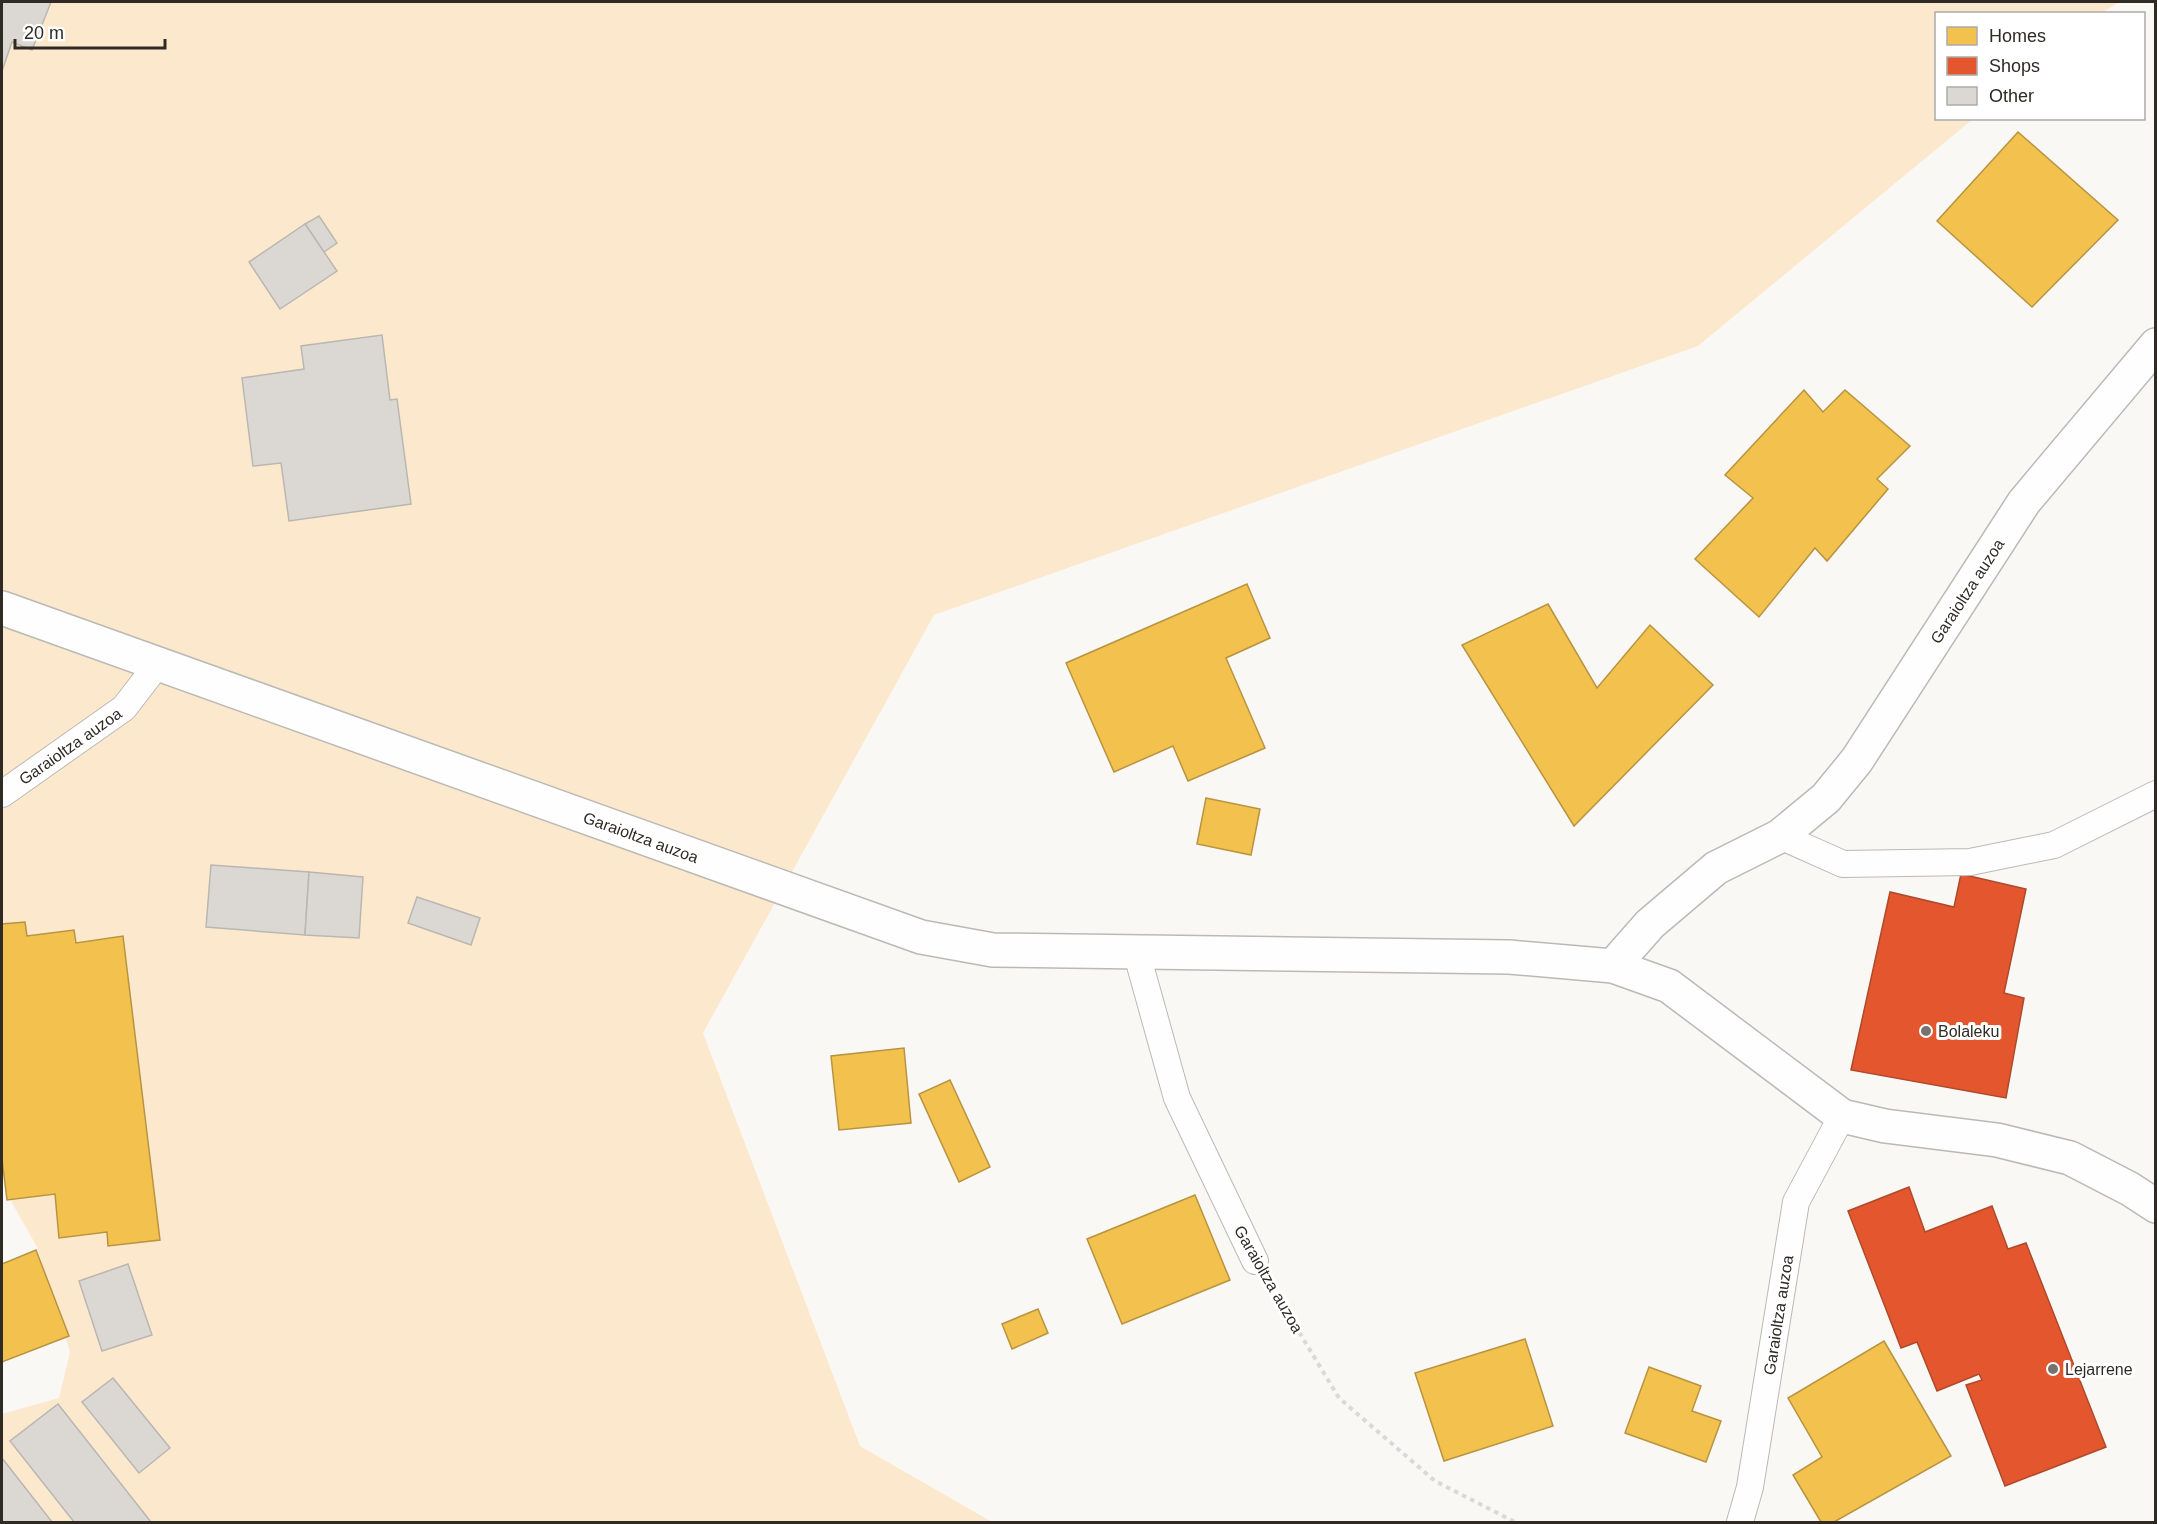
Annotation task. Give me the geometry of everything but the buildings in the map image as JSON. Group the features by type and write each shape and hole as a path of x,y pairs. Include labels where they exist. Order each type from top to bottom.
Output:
{"street":[{"name":"Garaioltza auzoa","path":"1613,966 1650,924 1716,868 1780,836 1826,798 1857,760 2024,502 2156,345"},
{"name":"Garaioltza auzoa","path":"2,608 921,937 993,950 1509,957 1613,966 1668,986 1842,1116 1886,1126 1997,1140 2070,1158 2130,1189 2156,1206"}],"lane":[{"name":"Garaioltza auzoa","path":"2,794 124,708 157,665"},
{"path":"1780,836 1843,864 1970,862 2054,845 2156,794"},
{"name":"Garaioltza auzoa","path":"1136,951 1177,1098 1255,1261"},
{"name":"Garaioltza auzoa","path":"1740,1522 1750,1487 1796,1202 1842,1116"}],"path":[{"name":"Garaioltza auzoa","path":"1255,1261 1339,1398 1435,1481 1515,1522"}],"shaded area":[{"path":"2,2 2119,2 2104,12 1935,12 1935,120 1972,120 1698,346 934,615 703,1033 860,1446 992,1522 2,1522 2,1414 59,1398 70,1352 37,1247 12,1203 2,1170"}],"place":[{"name":"Bolaleku","path":"1926,1031"},
{"name":"Lejarrene","path":"2053,1369"}]}
